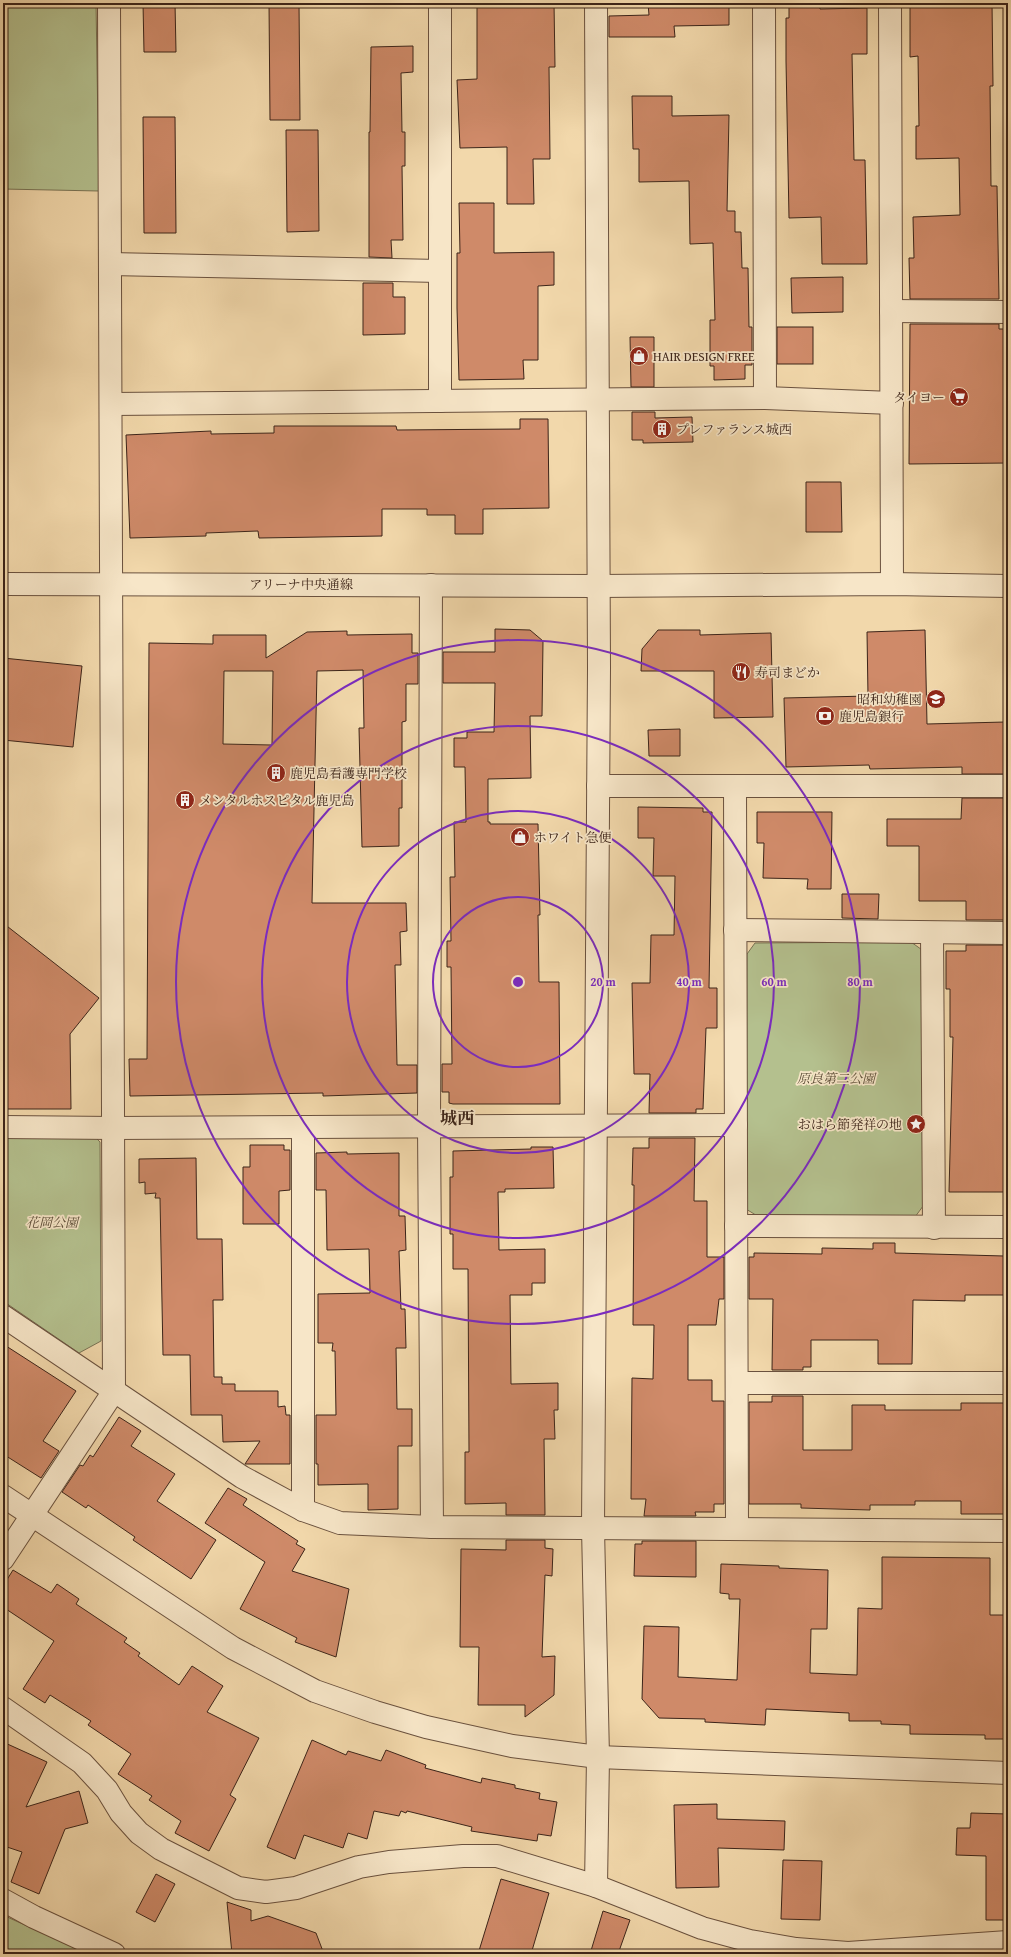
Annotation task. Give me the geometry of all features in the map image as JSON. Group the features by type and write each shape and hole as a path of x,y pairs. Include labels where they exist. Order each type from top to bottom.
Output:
{"street":[{"path":"3,1559 33,1516 114,1391 109,3"},
{"path":"440,3 440,401"},
{"path":"596,3 598,786 597,1127 593,1528 598,1757 596,1886"},
{"path":"764,3 764,398"},
{"path":"890,3 892,584"},
{"path":"110,264 439,272"},
{"path":"891,311 1008,312"},
{"path":"111,404 764,398 892,403"},
{"name":"アリーナ中央通線","path":"3,584 112,583 598,586 892,584 1008,586"},
{"path":"431,585 429,1126 432,1527"},
{"path":"598,786 1008,786"},
{"path":"735,786 737,1529"},
{"path":"735,930 1008,933"},
{"path":"932,933 934,1228"},
{"path":"3,1127 303,1128 736,1125"},
{"path":"303,1128 303,1510"},
{"path":"736,1226 934,1228 1008,1227"},
{"path":"3,1316 242,1478 303,1510 340,1523 432,1527 1008,1531"},
{"path":"737,1383 1008,1383"},
{"path":"3,1496 233,1648 315,1691 375,1712 426,1727 512,1746 598,1757 1008,1773"},
{"path":"3,1708 82,1763 107,1790 120,1813 139,1833 161,1849 238,1888 266,1892 296,1888 359,1867 389,1862 463,1856 497,1856 596,1886 702,1928 750,1941 796,1949 848,1953 1008,1942"},
{"path":"3,1900 34,1917 114,1954"}],"green space":[{"path":"3,3 96,3 99,191 3,189"},
{"name":"原良第二公園","path":"911,942 925,952 926,1202 915,1217 759,1217 746,1209 747,954 755,943"},
{"name":"花岡公園","path":"3,1134 92,1134 100,1142 101,1341 79,1353 3,1301"},
{"path":"3,1915 88,1954 3,1954"}],"building":[{"path":"143,3 175,3 176,52 144,52"},
{"path":"269,3 299,3 300,120 270,120"},
{"path":"524,3 554,3 555,67 549,67 550,159 533,159 534,204 507,204 507,147 460,148 457,80 477,79 477,5 524,5"},
{"path":"648,3 729,3 729,25 674,26 675,37 609,37 609,16 649,15"},
{"path":"789,3 820,3 820,9 867,8 867,54 852,54 854,160 865,160 867,264 822,264 821,217 789,218 786,18 789,18"},
{"path":"910,3 992,3 993,86 990,86 991,186 997,186 999,299 910,299 909,258 914,258 913,217 960,215 959,158 916,159 916,126 919,126 918,56 910,57"},
{"path":"413,46 413,72 401,73 402,132 405,132 405,166 402,166 403,240 391,240 392,258 369,257 371,47"},
{"path":"632,96 672,96 672,116 729,115 727,211 735,211 735,232 741,232 742,268 748,268 749,327 752,327 752,365 745,365 745,379 714,380 714,366 710,366 710,320 715,320 713,243 690,244 689,181 639,182 639,149 633,149"},
{"path":"143,117 175,117 176,233 144,233"},
{"path":"286,130 318,130 319,231 287,232"},
{"path":"459,203 494,203 494,253 554,252 554,285 538,286 538,360 523,360 524,379 459,380 457,253 460,253"},
{"path":"843,277 843,312 792,313 791,278"},
{"path":"363,283 393,283 393,297 405,297 405,334 363,335"},
{"name":"タイヨー","path":"910,324 999,324 999,329 1008,329 1008,463 909,464"},
{"path":"777,327 813,327 813,364 777,364"},
{"path":"630,337 654,337 654,387 631,387"},
{"name":"プレファランス城西","path":"632,412 655,412 655,418 692,417 693,442 643,443 643,440 632,440"},
{"path":"520,419 548,419 549,508 483,509 483,534 455,534 455,515 427,515 427,509 382,509 382,536 259,538 258,531 206,533 206,536 130,538 126,435 211,431 211,434 274,433 274,426 396,426 397,430 520,429"},
{"path":"806,482 841,482 842,532 806,532"},
{"path":"495,629 530,630 543,641 542,716 530,716 531,778 488,779 488,822 490,822 490,824 538,824 540,915 538,915 539,982 559,982 560,1104 453,1104 449,1103 449,1092 442,1092 442,1064 452,1064 451,967 447,967 447,941 451,941 450,877 455,877 454,822 466,822 465,767 454,767 454,738 467,738 467,732 494,732 495,683 443,683 443,652 495,652"},
{"path":"658,630 700,630 700,635 771,633 773,717 714,718 714,671 641,671 642,649"},
{"path":"925,630 927,724 1005,722 1006,774 962,774 962,767 870,769 869,765 786,767 784,698 868,696 867,632"},
{"path":"347,631 347,635 412,634 412,653 418,653 418,684 406,684 406,721 402,722 402,808 399,808 399,846 362,847 359,728 364,728 363,670 317,671 312,903 406,903 407,931 400,932 401,965 395,965 397,1065 417,1065 417,1093 323,1096 323,1093 130,1096 129,1059 147,1059 149,643 213,644 213,635 266,635 266,658 307,632","holes":["224,671 273,671 272,745 223,744"]},
{"path":"3,658 82,666 73,747 3,740"},
{"path":"680,729 680,756 649,756 648,730"},
{"path":"962,798 1006,798 1008,808 1008,920 966,920 966,901 919,901 919,846 887,846 887,819 961,819"},
{"path":"638,807 703,808 703,812 712,812 709,988 717,988 717,1028 706,1028 703,1109 696,1109 696,1113 649,1113 650,1074 634,1074 632,983 650,983 651,935 674,935 675,876 653,876 654,838 638,838"},
{"path":"757,812 832,812 831,889 807,889 808,879 763,878 764,843 757,843"},
{"path":"842,894 879,894 878,919 842,918"},
{"path":"3,923 99,998 70,1034 71,1109 3,1109"},
{"path":"966,945 1008,945 1008,1192 949,1192 953,1037 950,1037 950,989 946,989 946,951 966,951"},
{"path":"649,1138 695,1138 694,1201 707,1201 707,1257 724,1257 724,1299 719,1299 716,1325 688,1325 688,1380 712,1380 712,1401 724,1401 724,1504 714,1504 714,1512 695,1512 696,1516 644,1516 646,1499 631,1499 632,1378 653,1379 654,1325 633,1325 633,1148 649,1148"},
{"path":"250,1145 284,1145 284,1150 290,1150 290,1190 279,1191 279,1224 243,1224 243,1167 250,1167"},
{"path":"531,1147 553,1147 554,1188 505,1189 505,1192 498,1192 499,1250 545,1249 545,1283 532,1283 532,1295 510,1295 511,1384 558,1383 558,1410 554,1410 555,1439 544,1439 545,1515 506,1515 506,1503 465,1504 465,1452 469,1452 468,1269 453,1269 453,1234 450,1234 450,1177 453,1177 453,1151 531,1149"},
{"path":"347,1152 347,1154 399,1153 399,1216 405,1216 406,1250 399,1251 401,1309 405,1309 406,1348 396,1348 397,1409 412,1409 412,1446 398,1446 398,1509 368,1510 368,1484 318,1485 318,1464 316,1464 316,1415 336,1415 335,1351 332,1351 333,1343 318,1343 318,1294 370,1293 369,1249 327,1250 326,1190 316,1190 316,1153"},
{"path":"196,1158 197,1239 222,1239 223,1300 213,1300 214,1377 222,1377 222,1384 235,1384 235,1391 278,1391 278,1407 285,1406 286,1415 290,1415 290,1464 245,1464 260,1441 223,1442 222,1415 191,1415 190,1355 163,1355 160,1198 155,1198 156,1193 145,1194 145,1182 139,1183 139,1159"},
{"path":"873,1243 895,1243 895,1253 1004,1256 1004,1295 965,1295 965,1301 913,1300 912,1364 878,1364 878,1340 811,1340 811,1367 803,1367 803,1370 772,1370 773,1299 749,1299 749,1257 754,1257 754,1253 822,1254 822,1248 873,1249"},
{"path":"3,1344 76,1391 43,1441 59,1451 41,1478 3,1454"},
{"path":"772,1396 803,1396 803,1450 852,1450 852,1405 885,1405 885,1410 961,1410 961,1403 1005,1403 1004,1442 1007,1442 1008,1514 961,1514 961,1501 915,1501 915,1505 870,1505 870,1510 801,1508 801,1504 749,1504 749,1402 772,1402"},
{"path":"119,1417 141,1431 131,1446 175,1474 157,1501 216,1540 191,1579 133,1540 135,1537 88,1505 86,1508 62,1492 80,1465 83,1466 90,1455 93,1457"},
{"path":"228,1488 247,1499 243,1505 298,1541 296,1544 305,1549 292,1571 349,1589 336,1657 295,1642 297,1638 240,1609 265,1562 205,1523"},
{"path":"506,1540 545,1540 545,1548 553,1549 552,1576 545,1575 542,1657 555,1656 554,1695 525,1717 525,1705 478,1705 479,1647 460,1647 461,1549 506,1550"},
{"path":"642,1541 696,1541 696,1577 634,1576 635,1544 642,1544"},
{"path":"882,1557 990,1558 990,1615 1008,1615 1008,1739 985,1739 985,1735 910,1734 910,1725 881,1724 881,1721 849,1721 849,1713 766,1709 765,1725 705,1722 705,1719 659,1718 642,1699 644,1626 679,1627 678,1677 737,1680 740,1599 729,1599 729,1594 720,1593 721,1564 779,1566 779,1568 828,1570 827,1629 811,1629 810,1673 857,1675 858,1608 882,1609"},
{"path":"13,1570 51,1593 57,1584 79,1599 76,1604 127,1638 124,1642 140,1653 138,1656 179,1685 192,1666 223,1686 207,1712 259,1738 230,1795 236,1799 209,1851 175,1833 181,1821 149,1800 152,1796 118,1774 131,1754 88,1725 91,1721 50,1695 45,1703 23,1689 54,1641 3,1607 3,1586"},
{"path":"312,1740 346,1755 348,1751 381,1761 386,1750 426,1765 425,1768 481,1783 482,1778 515,1785 515,1788 540,1793 539,1799 557,1802 551,1836 538,1834 537,1841 471,1831 472,1827 407,1811 406,1813 401,1811 399,1816 374,1811 367,1839 348,1833 343,1848 304,1835 295,1859 267,1847"},
{"path":"3,1742 47,1762 26,1807 79,1791 88,1823 65,1829 39,1894 11,1882 22,1852 7,1847 3,1855"},
{"path":"717,1804 717,1819 785,1821 784,1850 718,1848 719,1887 676,1888 674,1805"},
{"path":"971,1813 1008,1814 1008,1920 986,1920 986,1856 956,1855 957,1828 970,1828"},
{"path":"783,1860 822,1861 820,1920 781,1919"},
{"path":"156,1874 175,1884 155,1922 136,1912"},
{"path":"501,1879 549,1893 531,1954 478,1954"},
{"path":"227,1902 251,1910 251,1921 268,1916 316,1933 324,1954 232,1954"},
{"path":"603,1911 630,1920 618,1954 590,1954"}],"place":[{"name":"HAIR DESIGN FREE","path":"639,356"},
{"name":"タイヨー","path":"959,397"},
{"name":"プレファランス城西","path":"662,429"},
{"name":"寿司まどか","path":"741,672"},
{"name":"昭和幼稚園","path":"936,699"},
{"name":"鹿児島銀行","path":"825,716"},
{"name":"鹿児島看護専門学校","path":"276,773"},
{"name":"メンタルホスピタル鹿児島","path":"185,800"},
{"name":"ホワイト急便","path":"520,837"},
{"name":"おはら節発祥の地","path":"916,1124"}],"district":[{"name":"城西","path":"457,1117"}]}
